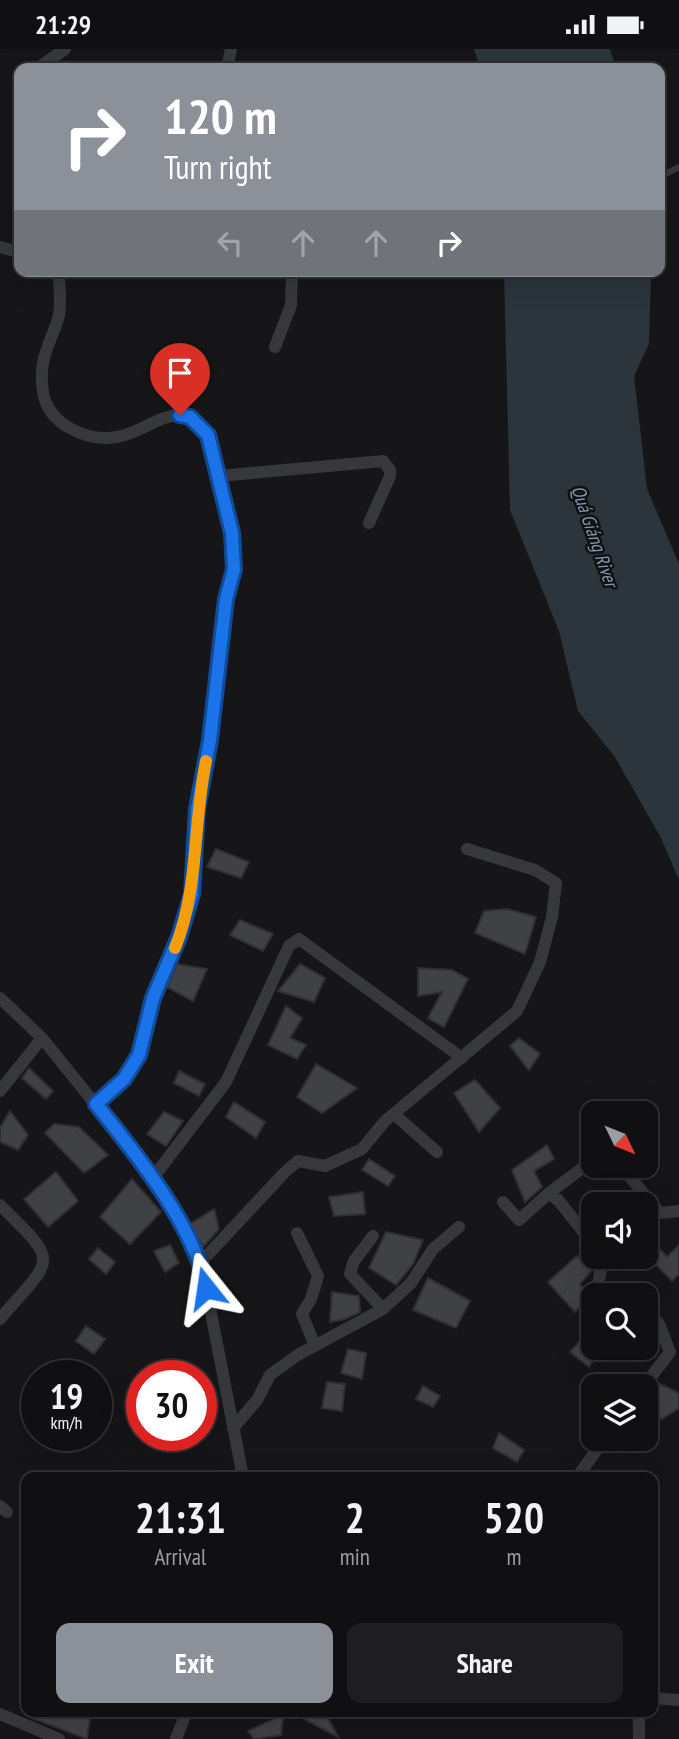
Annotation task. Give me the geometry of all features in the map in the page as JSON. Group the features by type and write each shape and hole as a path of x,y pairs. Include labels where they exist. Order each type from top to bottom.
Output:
{"street":[{"path":"45,63 65,49"},
{"path":"59,277 58,318 45,346 42,371 46,405 56,420 80,432 117,437 171,416 190,417 208,435 236,559 226,599 210,740 197,809 192,894 179,937 153,998 139,1055 124,1079 96,1104"},
{"path":"275,347 291,305 292,277"},
{"path":"219,476 383,461 390,470 390,477 369,523"},
{"path":"201,1262 298,1161 325,1166 362,1149 394,1114 517,1011 540,962 552,917 556,883 534,870 467,849"},
{"path":"152,1179 226,1082 289,946 299,939 462,1058"},
{"path":"0,998 42,1038 96,1104 152,1179 201,1262 242,1472"},
{"path":"0,1091 42,1038"},
{"path":"394,1114 437,1152"},
{"path":"503,1202 519,1220 581,1169"},
{"path":"631,1178 660,1213 679,1211"},
{"path":"549,1193 559,1201 581,1229"},
{"path":"0,1205 40,1244 45,1258 40,1272 0,1318"},
{"path":"233,1428 257,1401 270,1375 315,1346 383,1309 411,1283 433,1249 459,1227"},
{"path":"297,1233 318,1276 302,1314 315,1346"},
{"path":"373,1236 354,1261 350,1274 383,1309"},
{"path":"653,1374 670,1352 658,1323"},
{"path":"582,1472 597,1451"},
{"path":"658,1698 679,1700"},
{"path":"0,1714 59,1739"},
{"path":"176,1739 185,1717"},
{"path":"639,1717 639,1739"}],"water":[{"path":"474,49 610,49 614,63 478,63"},
{"name":"Quá Giáng River","path":"504,277 651,277 649,344 634,376 647,489 679,564 679,880 661,838 615,757 578,711 559,631 510,510"}],"building":[{"path":"216,849 249,862 241,878 207,867"},
{"path":"507,909 536,917 525,954 475,933 484,911"},
{"path":"240,920 273,934 263,951 230,935"},
{"path":"177,964 207,969 193,1001 167,987"},
{"path":"300,964 325,978 314,1002 278,991"},
{"path":"418,968 452,970 468,979 444,1027 428,1018 442,992 418,996"},
{"path":"286,1006 302,1018 290,1038 306,1045 297,1059 268,1045"},
{"path":"519,1038 540,1054 529,1070 510,1046"},
{"path":"316,1064 357,1088 322,1113 297,1097"},
{"path":"29,1068 53,1091 46,1099 22,1078"},
{"path":"179,1071 205,1084 199,1096 174,1083"},
{"path":"475,1080 500,1108 479,1132 454,1093"},
{"path":"234,1102 265,1122 256,1138 226,1117"},
{"path":"10,1111 28,1135 18,1150 0,1142 0,1128"},
{"path":"164,1112 183,1121 166,1146 147,1134"},
{"path":"54,1124 79,1127 108,1155 84,1173 45,1133"},
{"path":"547,1145 554,1159 534,1171 542,1187 525,1202 512,1170"},
{"path":"369,1159 395,1176 388,1186 362,1170"},
{"path":"56,1172 78,1201 48,1227 24,1199"},
{"path":"132,1179 161,1212 130,1244 100,1217"},
{"path":"363,1192 365,1214 334,1216 329,1197"},
{"path":"214,1209 219,1229 203,1247 190,1224"},
{"path":"386,1232 423,1240 413,1264 396,1285 369,1268"},
{"path":"170,1245 179,1263 165,1272 154,1251"},
{"path":"679,1245 679,1274 672,1281 658,1266 658,1247 667,1257"},
{"path":"98,1248 115,1262 106,1274 89,1259"},
{"path":"577,1256 581,1260 581,1269 591,1271 580,1284 581,1306 575,1312 548,1282"},
{"path":"428,1278 470,1301 456,1328 413,1310"},
{"path":"332,1292 359,1296 360,1312 330,1322"},
{"path":"86,1326 105,1339 94,1354 76,1341"},
{"path":"581,1340 581,1360 593,1360 589,1367 570,1352"},
{"path":"348,1349 366,1353 362,1379 341,1373"},
{"path":"327,1382 345,1384 342,1411 322,1408"},
{"path":"660,1384 679,1393 679,1408 662,1419 658,1418"},
{"path":"423,1386 440,1396 433,1407 416,1399"},
{"path":"499,1433 524,1450 517,1462 493,1448"},
{"path":"90,1717 87,1739 34,1719"},
{"path":"283,1717 281,1735 254,1739 248,1731"},
{"path":"329,1717 338,1737 304,1719"}],"slow traffic":[{"path":"175,948 192,894 197,809 206,761"}],"route":[{"path":"180,415 190,417 201,425 208,435 236,559 226,599 210,740 197,809 192,894 179,937 153,998 139,1055 124,1079 96,1104 142,1161 201,1262 206,1288"}]}
